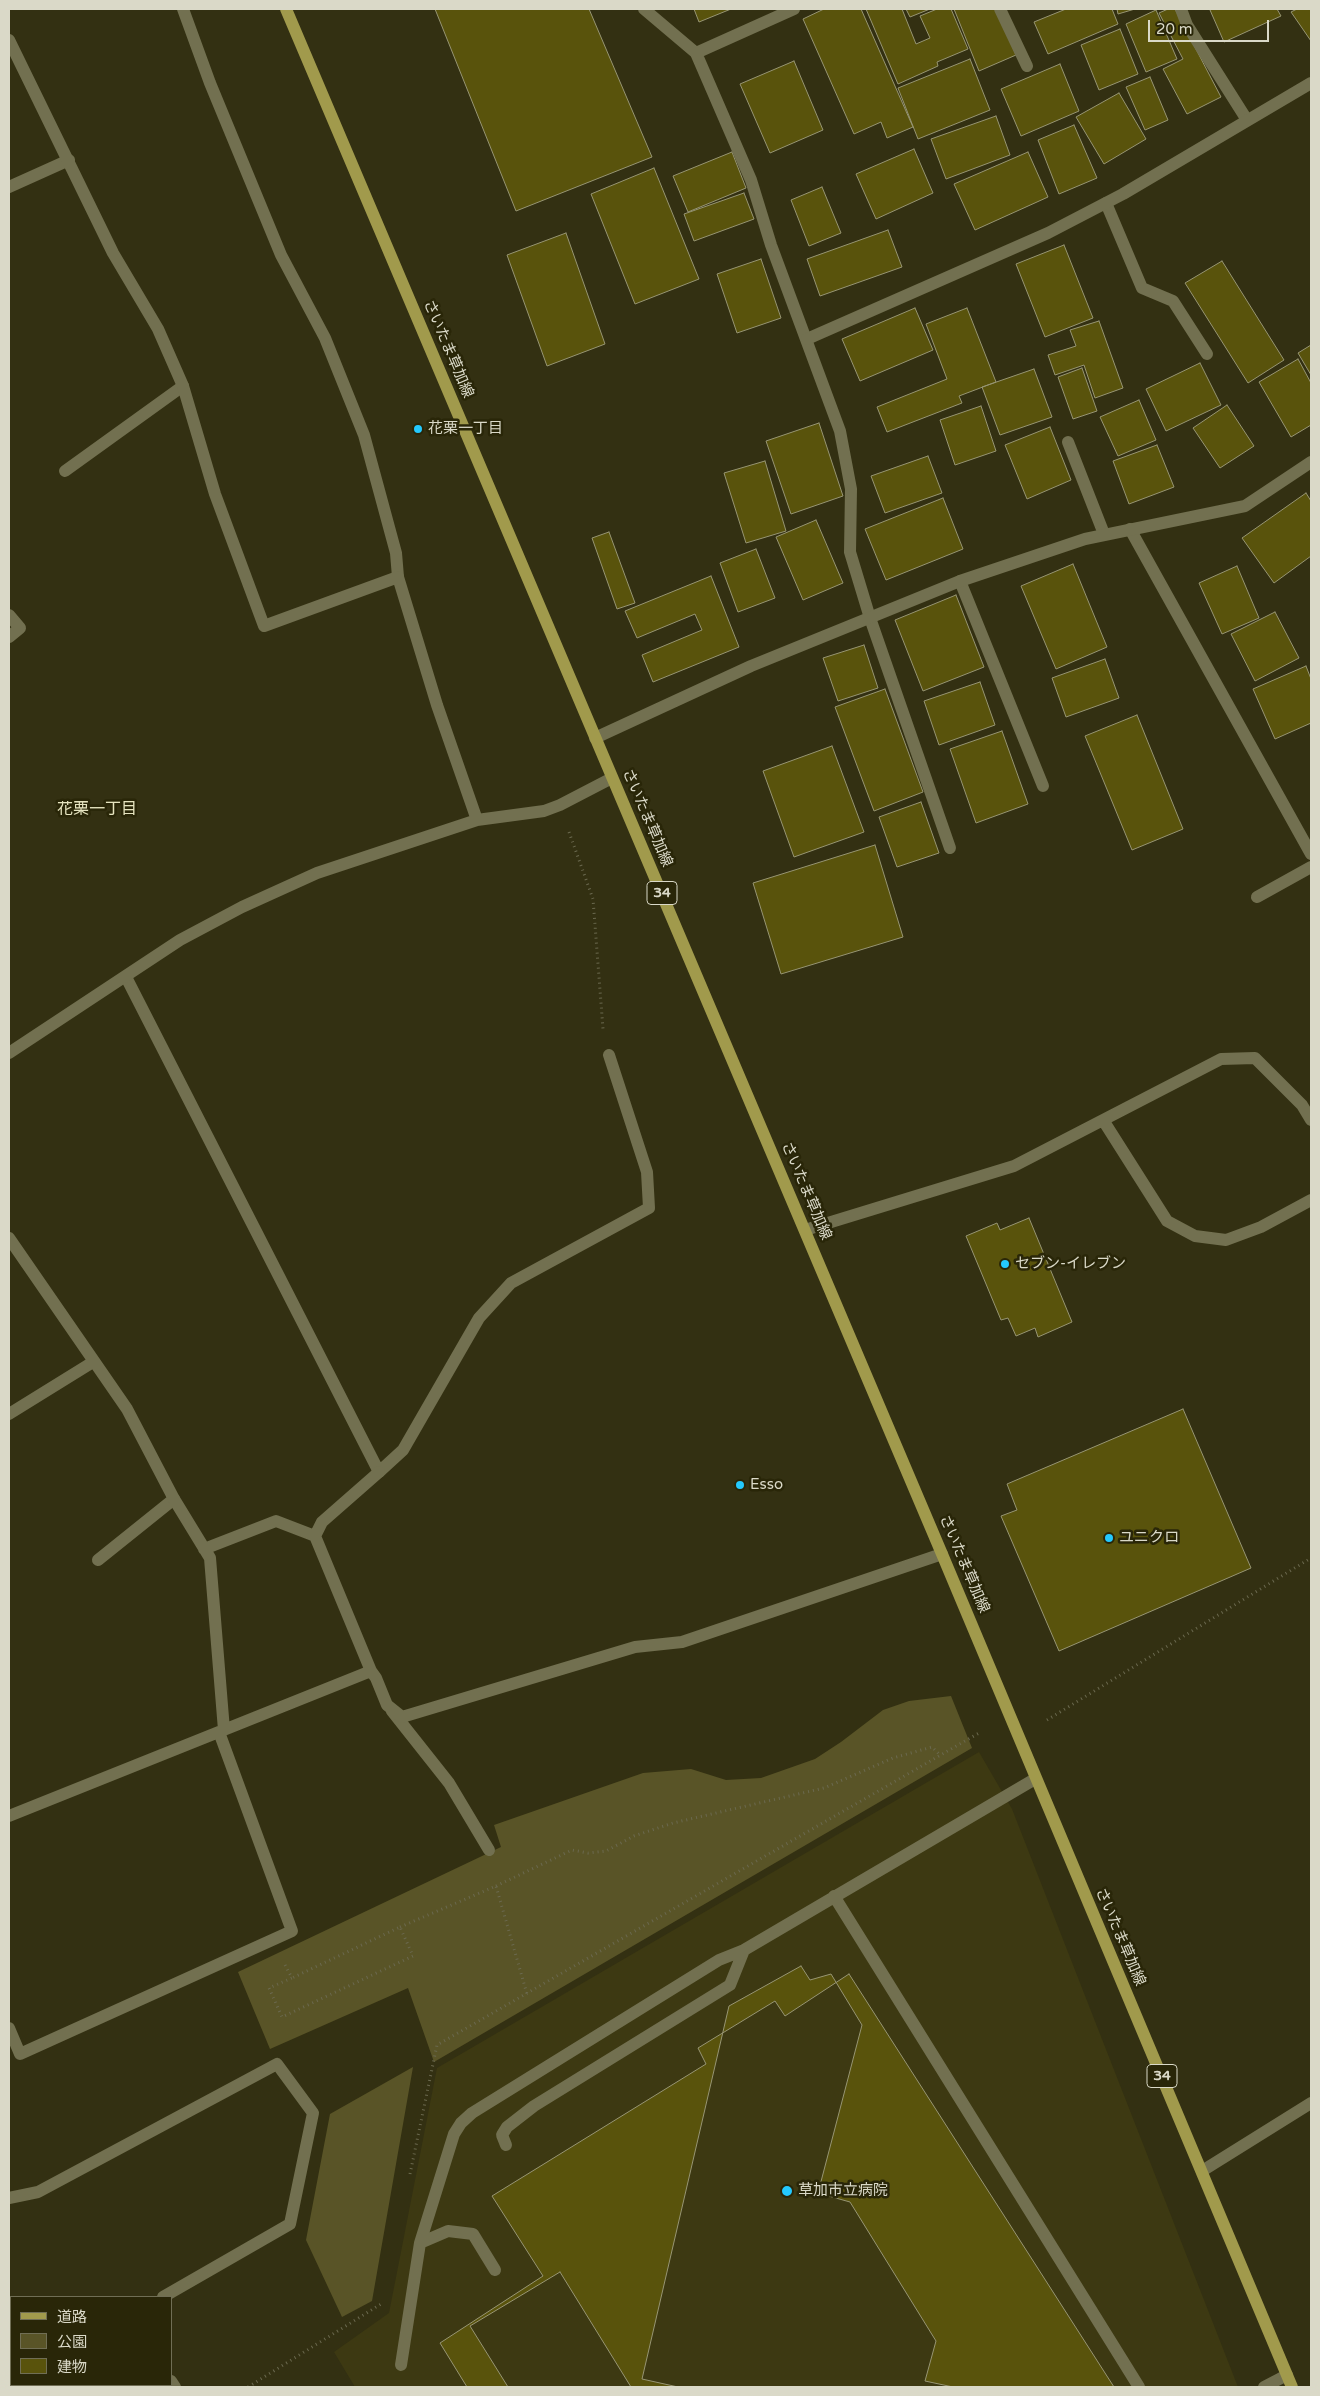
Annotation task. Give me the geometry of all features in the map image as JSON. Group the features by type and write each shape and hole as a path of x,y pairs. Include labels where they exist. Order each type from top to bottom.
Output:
{"main road":[{"name":"さいたま草加線","path":"286,9 805,1230 1292,2387"}],"street":[{"path":"183,9 210,83 281,255 325,338 364,435 396,553 398,577 437,704 477,820"},
{"path":"644,9 696,54 751,180 771,246 840,431 851,489 850,552 870,618 950,848"},
{"path":"696,54 794,9"},
{"path":"1000,9 1027,66"},
{"path":"1181,9 1187,25 1247,120"},
{"path":"9,40 113,253 158,329 183,386 215,494 264,626 398,577"},
{"path":"807,339 1048,232 1106,203 1311,83"},
{"path":"9,187 68,160"},
{"path":"1106,203 1142,288 1173,300 1207,354"},
{"path":"65,471 183,386"},
{"path":"1068,442 1104,534"},
{"path":"595,738 751,666 960,581 1104,534 1245,506 1311,462"},
{"path":"1130,529 1311,854"},
{"path":"960,581 1043,786"},
{"path":"9,615 20,628 9,638"},
{"path":"9,1053 180,940 242,907 317,873 477,820 544,811 560,805 612,778"},
{"path":"1256,897 1311,867"},
{"path":"126,977 379,1472"},
{"path":"315,1536 322,1522 403,1450 479,1318 511,1283 649,1208 647,1172 609,1055"},
{"path":"805,1230 1014,1166 1221,1059 1255,1058 1302,1105 1311,1120"},
{"path":"1103,1120 1167,1221 1195,1236 1226,1240 1261,1227 1311,1200"},
{"path":"9,1238 127,1409 174,1500 210,1558 222,1731 292,1930 20,2054 9,2028"},
{"path":"9,1414 93,1362"},
{"path":"98,1560 174,1500"},
{"path":"204,1549 276,1521 315,1536 387,1705 448,1783 489,1850"},
{"path":"387,1705 402,1717 635,1647 682,1642 942,1554"},
{"path":"9,1816 371,1671"},
{"path":"401,2365 420,2243 454,2134 461,2123 472,2113 719,1960 744,1950 1035,1779"},
{"path":"834,1896 1139,2387"},
{"path":"506,2145 502,2135 507,2127 527,2111 730,1985 744,1950"},
{"path":"9,2198 38,2192 277,2064 313,2113 290,2224 165,2296"},
{"path":"1202,2171 1311,2103"},
{"path":"420,2243 448,2231 473,2234 495,2270"},
{"path":"1264,2387 1286,2375"}],"path":[{"path":"560,805 593,899 605,1053 609,1055"},
{"path":"1048,1720 1311,1558"},
{"path":"400,1927 413,1956 282,2017 269,1988 400,1927 496,1886 572,1850 588,1853 606,1851 634,1836 673,1823 824,1788 893,1758 932,1747 940,1755"},
{"path":"496,1886 527,1994"},
{"path":"273,1940 292,1978"}],"shaded area":[{"name":"草加市立病院","path":"979,1752 1012,1809 1238,2387 355,2387 334,2352 389,2313 437,2068"}],"green space":[{"path":"951,1696 972,1748 434,2062 408,1988 270,2049 238,1972 501,1847 494,1825 643,1773 691,1769 726,1780 761,1778 815,1759 883,1710 909,1701"},
{"path":"413,2067 372,2301 342,2317 306,2240 330,2114"}],"building":[{"path":"435,9 589,9 652,157 516,211"},
{"path":"694,9 731,9 699,22"},
{"path":"824,9 861,9 913,127 887,138 881,122 854,134 803,19"},
{"path":"866,9 902,9 916,44 930,38 920,16 937,9 951,9 968,49 937,62 938,66 898,84"},
{"path":"906,9 930,9 910,17"},
{"path":"954,9 997,9 1016,55 979,71"},
{"path":"1066,9 1112,9 1118,24 1048,54 1034,22"},
{"path":"1117,9 1135,9 1118,14"},
{"path":"1168,9 1175,9 1221,97 1187,114 1163,69 1183,59 1159,13"},
{"path":"1277,9 1281,16 1224,42 1210,10"},
{"path":"1297,9 1311,9 1311,41 1291,12"},
{"path":"1156,10 1177,59 1146,72 1126,24"},
{"path":"1120,29 1138,74 1099,90 1081,45"},
{"path":"970,59 990,110 918,139 898,88"},
{"path":"794,61 823,130 770,153 740,84"},
{"path":"1060,64 1079,111 1021,136 1001,89"},
{"path":"1150,77 1168,120 1145,130 1126,87"},
{"path":"1119,93 1146,139 1104,164 1076,117"},
{"path":"996,116 1010,155 946,179 931,139"},
{"path":"1074,125 1097,178 1059,194 1038,140"},
{"path":"914,149 933,193 876,219 856,174"},
{"path":"732,152 746,188 688,212 673,176"},
{"path":"1028,152 1048,197 975,230 954,184"},
{"path":"654,168 699,279 635,304 591,194"},
{"path":"822,187 841,233 809,246 791,200"},
{"path":"744,193 754,219 694,241 684,214"},
{"path":"888,230 902,267 820,296 807,259"},
{"path":"566,233 605,344 547,366 507,255"},
{"path":"1064,245 1093,318 1045,337 1016,264"},
{"path":"761,259 781,318 737,333 717,274"},
{"path":"1222,261 1284,360 1248,383 1185,283"},
{"path":"915,308 933,350 860,381 842,339"},
{"path":"967,308 996,382 959,396 962,403 887,432 877,407 947,379 926,324"},
{"path":"1099,321 1123,388 1095,398 1084,365 1055,375 1048,355 1076,346 1070,330"},
{"path":"1311,345 1311,375 1298,353"},
{"path":"1298,359 1311,383 1311,425 1291,437 1259,382"},
{"path":"1200,363 1221,405 1166,431 1146,389"},
{"path":"1082,368 1097,411 1073,419 1058,377"},
{"path":"1034,369 1052,417 1000,435 982,387"},
{"path":"1139,400 1156,440 1118,456 1100,417"},
{"path":"1227,405 1254,446 1220,468 1193,428"},
{"path":"981,406 996,451 955,465 940,420"},
{"path":"819,423 843,496 791,514 766,441"},
{"path":"1050,427 1071,480 1027,499 1005,445"},
{"path":"1157,445 1174,487 1129,504 1113,461"},
{"path":"928,456 942,493 885,513 871,476"},
{"path":"765,461 786,531 746,543 724,473"},
{"path":"1306,493 1311,501 1311,556 1274,583 1242,538"},
{"path":"943,498 963,549 886,580 865,529"},
{"path":"816,520 843,583 803,600 776,537"},
{"path":"609,532 635,603 617,609 592,538"},
{"path":"756,549 775,598 738,612 720,563"},
{"path":"1073,564 1107,647 1056,669 1021,586"},
{"path":"1237,566 1259,618 1222,634 1199,583"},
{"path":"711,576 739,647 653,682 642,655 702,630 695,614 637,638 625,611"},
{"path":"956,595 984,667 923,691 895,620"},
{"path":"1275,612 1299,658 1255,681 1231,634"},
{"path":"864,645 878,688 838,701 823,658"},
{"path":"1105,659 1119,698 1066,717 1052,678"},
{"path":"1306,666 1311,679 1311,723 1275,739 1253,689"},
{"path":"980,682 995,725 939,745 924,701"},
{"path":"885,689 923,792 874,811 835,707"},
{"path":"1137,715 1183,829 1132,850 1085,736"},
{"path":"1002,731 1028,804 976,823 950,749"},
{"path":"832,746 864,832 794,857 763,771"},
{"path":"921,802 939,853 897,867 879,817"},
{"path":"875,845 903,937 781,974 753,883"},
{"path":"1029,1218 1072,1322 1038,1337 1035,1328 1016,1336 1008,1318 1001,1320 966,1236 997,1223 1000,1230"},
{"path":"1183,1409 1251,1568 1059,1651 1001,1516 1017,1510 1007,1484"},
{"path":"801,1966 810,1980 831,1974 862,2025 818,2193 850,2202 936,2341 925,2381 953,2387 678,2387 642,2379 729,2006"},
{"path":"849,1974 1114,2387 467,2387 440,2343 543,2276 492,2196 706,2064 698,2048 775,2001 785,2016"},
{"path":"560,2272 631,2387 508,2387 470,2326"}],"place":[{"name":"花栗一丁目","path":"418,429"},
{"name":"セブン-イレブン","path":"1005,1264"},
{"name":"Esso","path":"740,1485"},
{"name":"ユニクロ","path":"1109,1538"},
{"name":"草加市立病院","path":"787,2191"}],"district":[{"name":"花栗一丁目","path":"97,810"}]}
